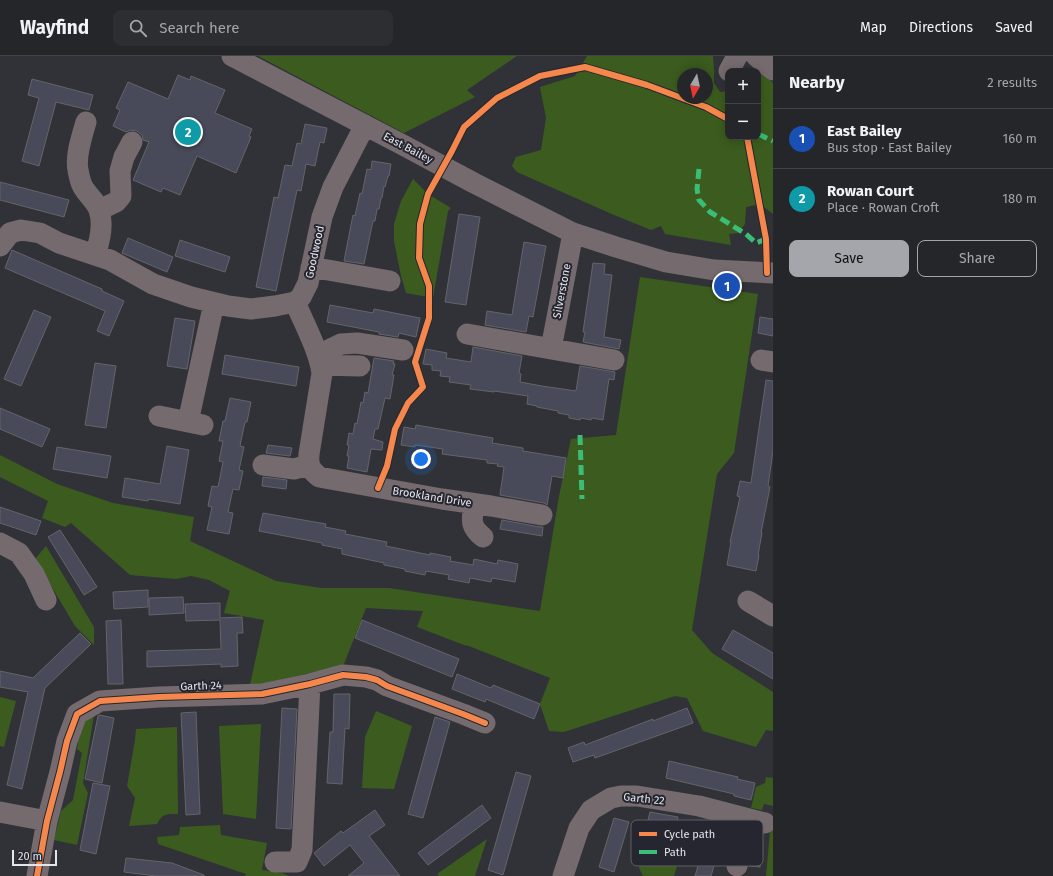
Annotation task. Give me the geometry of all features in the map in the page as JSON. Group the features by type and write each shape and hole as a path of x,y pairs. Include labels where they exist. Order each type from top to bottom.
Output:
{"street":[{"name":"East Bailey","path":"232,56 573,233 666,262 714,270 773,273"},
{"path":"730,68 737,56"},
{"path":"756,56 773,70"},
{"path":"86,122 81,138 77,169 82,185 99,210 102,228 96,256"},
{"name":"Goodwood","path":"296,302 301,297 308,284 322,217 333,188 365,125"},
{"path":"99,210 116,202 121,196 120,171 124,157 132,142"},
{"path":"0,246 10,233 21,230 40,233 59,243 110,260 153,284 191,297 228,306 251,309 296,302 319,360 322,373 308,465 294,469 263,465"},
{"name":"Silverstone","path":"551,349 573,233"},
{"path":"311,267 390,282"},
{"path":"159,416 195,424 214,303"},
{"path":"467,334 614,360"},
{"path":"319,360 341,344 357,343 403,350"},
{"path":"319,360 360,366"},
{"name":"Brookland Drive","path":"308,465 319,477 435,498 542,515"},
{"path":"482,538 475,532 472,521 483,505"},
{"path":"0,543 19,553 34,574 46,600"},
{"path":"748,601 773,616"},
{"name":"Garth 24","path":"37,876 47,821 67,741 77,714 100,701 159,697 262,694 310,684 343,675 366,677 377,680 387,686 485,723"},
{"path":"275,862 297,862 302,850 310,684"},
{"name":"Garth 22","path":"562,876 579,828 591,810 611,798 621,796 637,796 699,806 752,820"},
{"path":"0,812 47,821"}],"green space":[{"path":"258,56 517,56 467,90 475,97 404,133"},
{"path":"587,56 713,56 714,83 720,92 725,91 725,140 761,140 762,72 773,83 773,214 760,204 746,207 745,224 738,233 729,234 731,245 665,234 661,226 651,230 517,172 512,166 516,157 541,150 546,118 540,87 575,76"},
{"path":"413,179 428,194 451,208 448,211 433,298 406,293 394,241 394,224 401,201"},
{"path":"640,277 758,294 734,453 717,474 692,630 712,653 773,692 773,731 766,730 756,747 703,731 687,698 675,696 564,732 549,731 540,704 550,678 417,627 423,611 366,608 342,669 314,672 260,685 250,685 264,620 224,613 230,591 209,580 191,576 176,579 130,575 71,523 65,527 42,518 48,501 0,477 0,455 57,484 113,503 194,517 190,541 276,581 321,588 389,588 540,611 559,496 571,439 616,435"},
{"path":"46,546 94,627 94,645 75,626 35,559"},
{"path":"0,697 16,701 4,747 0,746"},
{"path":"376,711 412,726 394,789 362,788 365,737"},
{"path":"94,715 83,783 88,793 77,845 54,840 61,811 73,800 82,753 77,749 79,735 85,721"},
{"path":"261,724 256,819 223,814 219,726"},
{"path":"177,727 178,814 168,814 163,816 157,824 129,826 135,798 127,786 136,729"},
{"path":"766,777 773,778 773,806 764,804 762,810 751,808 756,787 765,783"},
{"path":"773,820 773,876 766,876 770,831"},
{"path":"220,825 221,835 267,843 262,870 282,873 289,876 245,876 246,874 158,844 157,837 179,835 180,827"},
{"path":"487,839 475,876 439,876 437,874"},
{"path":"640,866 677,866 674,876 643,876"}],"building":[{"path":"178,75 190,80 191,76 225,90 215,113 252,129 249,136 251,137 236,173 197,156 180,195 163,188 161,192 133,180 149,142 143,140 142,135 137,131 131,130 126,132 113,126 120,110 116,108 128,82 168,99"},
{"path":"32,79 93,95 89,110 56,102 39,166 22,161 39,98 28,95"},
{"path":"305,124 327,128 324,143 320,142 315,166 306,164 301,191 297,190 276,291 256,287 274,197 278,198 285,165 292,166 297,143 301,144"},
{"path":"372,161 391,164 389,176 385,187 384,186 375,221 373,221 364,264 344,261 353,215 355,216 360,193 362,194 367,169 371,170"},
{"path":"0,182 69,200 64,217 0,200"},
{"path":"459,214 480,217 466,305 445,302"},
{"path":"128,238 173,257 167,272 122,253"},
{"path":"180,240 230,257 225,272 175,256"},
{"path":"524,242 546,246 533,317 529,316 526,332 485,325 487,311 512,315"},
{"path":"12,250 102,289 102,291 124,301 109,336 97,331 105,311 5,268"},
{"path":"593,263 605,264 604,274 612,275 604,337 621,340 619,349 583,342 585,332 583,332"},
{"path":"330,305 373,313 374,309 420,318 416,337 399,333 398,337 379,334 379,332 327,322"},
{"path":"34,310 51,317 21,386 4,379"},
{"path":"760,317 773,319 773,336 758,333"},
{"path":"175,318 195,321 187,369 167,366"},
{"path":"473,347 522,356 519,373 521,374 520,382 542,386 576,391 580,366 615,372 614,380 609,379 603,420 581,418 580,420 569,418 569,415 558,413 558,411 527,404 528,396 470,389 471,385 449,382 450,377 440,376 441,371 432,370 432,365 423,364 426,349 447,353 446,358 471,362"},
{"path":"225,355 299,367 296,386 222,374"},
{"path":"374,358 394,361 393,364 395,364 392,375 394,375 390,399 385,398 378,429 375,429 373,439 383,442 382,450 371,449 367,472 347,468 349,445 347,445 349,433 353,434 355,423 357,424 361,402 363,403 365,392 368,393"},
{"path":"95,363 116,366 106,428 85,425"},
{"path":"766,380 773,381 773,451 768,486 770,487 761,533 756,571 727,565 730,542 740,497 737,496 740,481 751,483"},
{"path":"230,398 251,402 240,446 244,447 239,470 243,471 239,490 233,489 228,512 233,513 229,534 207,530 212,507 208,506 212,486 218,487 223,462 219,461 223,441 219,441"},
{"path":"0,408 50,429 42,447 0,429"},
{"path":"416,425 493,438 492,443 523,448 523,451 566,458 563,478 552,476 547,505 544,503 500,495 504,467 497,466 498,464 487,463 487,460 442,454 443,449 415,445 415,447 401,445 404,427 415,429"},
{"path":"268,445 292,448 290,456 266,453"},
{"path":"167,446 189,450 180,504 149,499 148,501 122,497 125,478 160,484"},
{"path":"57,447 111,456 107,478 53,469"},
{"path":"263,477 287,480 286,489 262,486"},
{"path":"0,507 41,521 36,535 0,523"},
{"path":"263,513 326,524 325,527 346,531 345,534 387,542 386,546 430,555 430,553 451,557 450,561 473,565 474,559 497,564 498,560 518,564 515,582 492,578 491,582 470,578 469,583 448,579 449,575 426,571 425,575 384,565 384,563 342,554 342,549 322,545 322,543 259,531"},
{"path":"502,520 543,527 542,536 500,529"},
{"path":"60,530 97,587 84,595 48,537"},
{"path":"148,590 148,607 114,609 113,592"},
{"path":"183,597 184,613 149,615 149,598"},
{"path":"220,603 220,618 242,617 243,633 237,633 238,666 221,667 221,664 147,667 147,651 221,649 220,620 186,621 185,604"},
{"path":"121,620 123,684 108,684 106,621"},
{"path":"362,620 459,659 452,677 355,638"},
{"path":"733,630 773,653 773,679 722,649"},
{"path":"80,633 91,644 45,688 22,789 7,785 28,692 0,687 0,671 33,678"},
{"path":"457,674 491,688 493,685 540,704 534,719 486,699 485,702 452,689"},
{"path":"334,694 350,694 349,729 345,728 342,784 327,783 330,732 333,732"},
{"path":"282,708 297,709 291,829 276,828"},
{"path":"687,708 693,723 595,758 594,755 573,762 568,748 584,742 585,745 653,719 653,721"},
{"path":"196,712 200,814 186,815 181,713"},
{"path":"99,715 114,718 102,783 85,779"},
{"path":"435,717 450,722 423,818 408,814"},
{"path":"669,761 738,777 737,779 755,783 751,800 734,796 734,794 666,778"},
{"path":"516,772 531,776 503,875 488,870"},
{"path":"93,783 110,786 96,854 80,850"},
{"path":"482,805 491,818 428,865 418,853"},
{"path":"375,810 385,825 369,836 400,876 348,876 364,863 350,845 324,866 314,853 341,831 343,833"},
{"path":"650,812 678,817 678,820 648,820"},
{"path":"614,818 629,822 614,872 599,867"},
{"path":"126,858 172,863 204,876 156,876 124,872"},
{"path":"698,866 714,866 711,876 695,876"}],"marked path":[{"path":"761,135 773,141"},
{"path":"699,169 697,189 699,200 710,212 746,234 756,243 766,239"},
{"path":"580,435 582,499"}],"cycle path":[{"path":"378,488 387,466 395,429 408,403 423,387 415,362 429,318 429,286 419,258 420,224 428,194 464,127 497,98 540,76 585,67 647,85 706,107 725,117"},
{"path":"748,140 766,239 767,273"},
{"path":"37,876 47,821 67,741 77,714 100,701 159,697 262,694 310,684 343,675 366,677 377,680 387,686 485,723"}],"place":[{"name":"Rowan Court","path":"188,132"},
{"name":"East Bailey","path":"727,286"}]}
